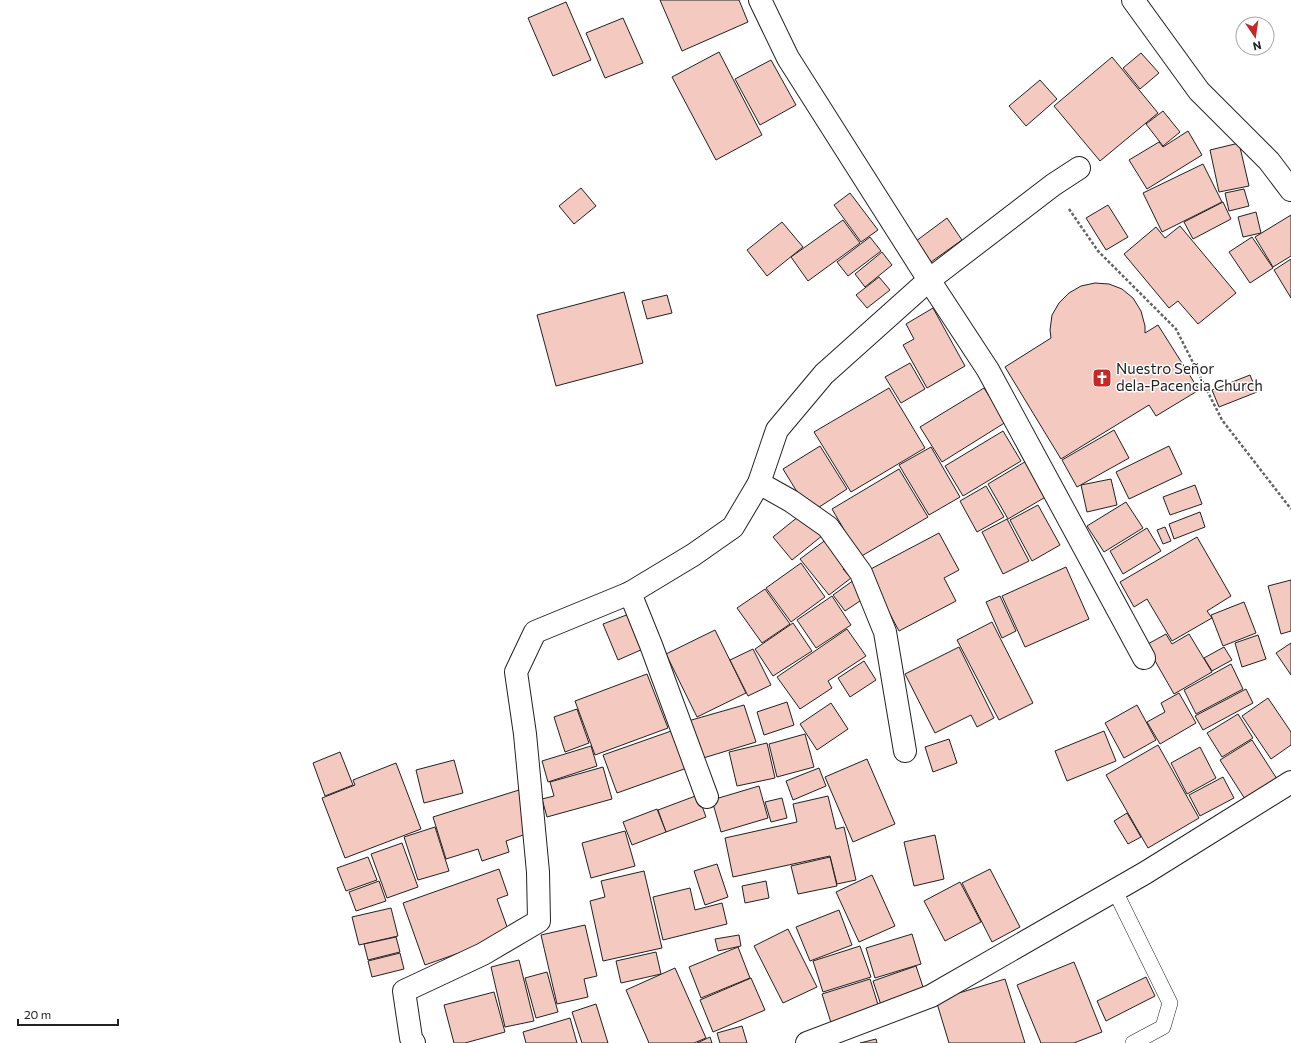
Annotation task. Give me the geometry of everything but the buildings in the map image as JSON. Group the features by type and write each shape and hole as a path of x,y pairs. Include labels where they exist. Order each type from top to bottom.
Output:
{"street":[{"path":"760,0 788,58 928,280 988,370 1144,658"},
{"path":"1133,0 1199,91 1269,161 1291,190"},
{"path":"414,1043 404,992 483,954 539,921 537,857 525,734 516,672 535,632 630,593 693,555 733,527 759,483 777,430 824,374 928,280 1053,185 1079,168"},
{"path":"759,483 791,501 828,528 861,573 885,632 905,751"},
{"path":"630,593 651,645 707,797"},
{"path":"807,1043 931,996 1115,891 1291,782"}],"lane":[{"path":"1115,891 1170,1003 1163,1027 1133,1043"}],"path":[{"path":"1053,185 1098,251 1176,329 1222,420 1291,509"}],"place":[{"name":"Nuestro Señor dela-Pacencia Church","path":"1102,378"}]}
